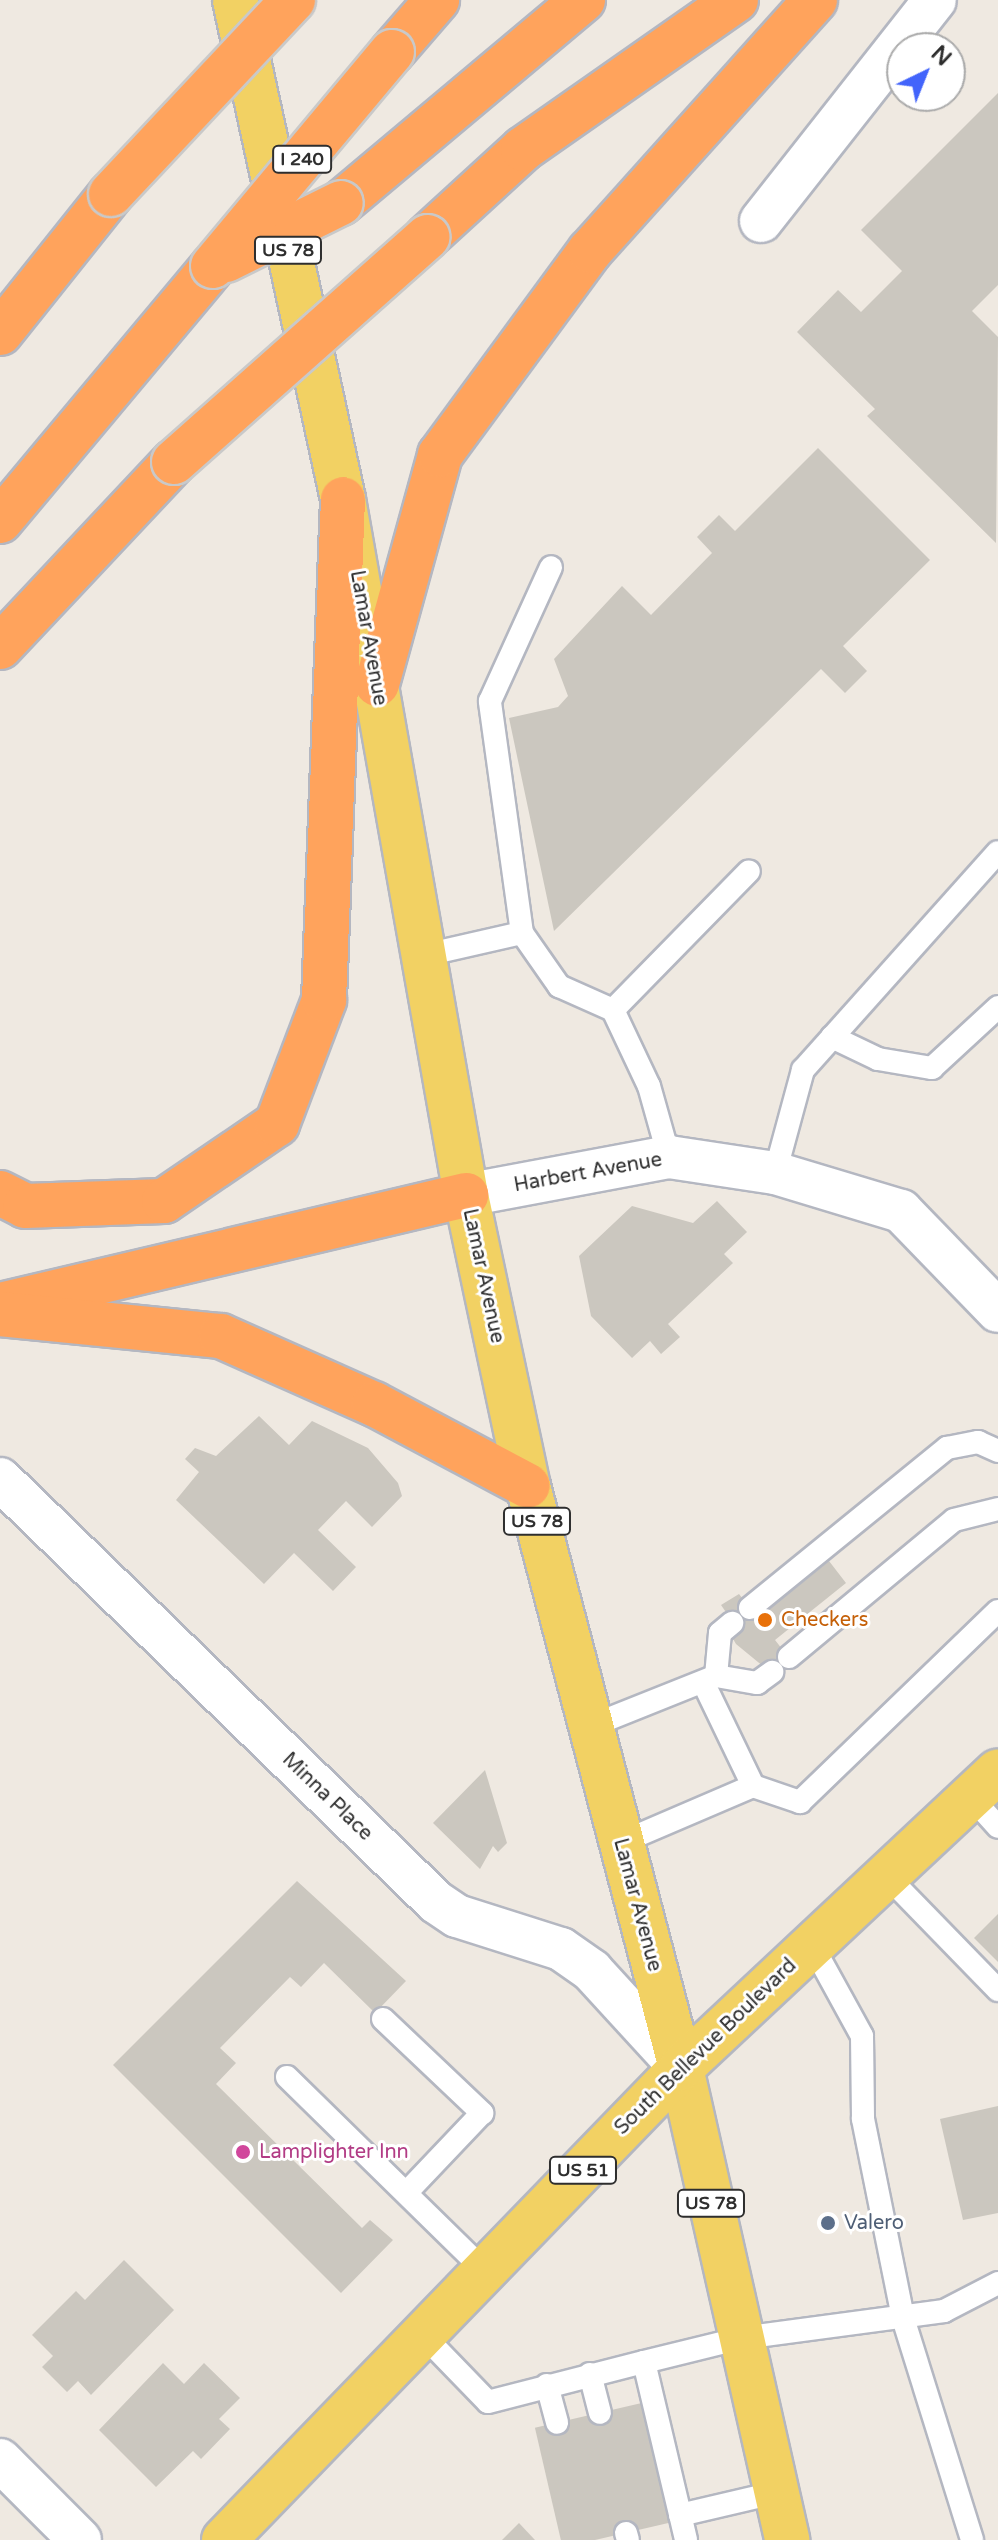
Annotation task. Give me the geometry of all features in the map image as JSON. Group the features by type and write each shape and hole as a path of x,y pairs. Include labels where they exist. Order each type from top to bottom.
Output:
{"highway":[{"path":"0,333 111,194 253,0"},
{"path":"111,194 293,0"},
{"name":"I 240","path":"0,521 437,0"},
{"path":"213,266 341,203 583,0"},
{"path":"0,647 174,462 523,149 736,0"},
{"path":"377,684 440,455 590,251 815,0"},
{"path":"0,1193 25,1206 164,1201 277,1124 324,1000 343,499"},
{"path":"0,1305 466,1195"},
{"path":"0,1314 221,1336 374,1404 528,1486"}],"main road":[{"name":"Lamar Avenue","path":"235,0 343,499 466,1195 528,1486 681,2068 787,2540"},
{"name":"South Bellevue Boulevard","path":"224,2540 681,2068 887,1876 989,1798"}],"street":[{"path":"761,221 935,0"},
{"name":"Harbert Avenue","path":"466,1195 669,1157 775,1173 901,1211 998,1311"},
{"name":"Minna Place","path":"0,1479 436,1902 571,1956 681,2068"},
{"path":"0,2460 80,2540"}],"lane":[{"path":"551,567 490,701 522,933 559,986 613,1010 649,1086 669,1157"},
{"path":"775,1173 803,1070 998,852"},
{"path":"613,1010 749,871"},
{"path":"425,955 522,933"},
{"path":"832,1037 878,1059 932,1068 998,1007"},
{"path":"753,1786 710,1680 720,1633 947,1448 978,1442 998,1451"},
{"path":"591,1726 710,1680 757,1683 954,1520 998,1509"},
{"path":"620,1843 753,1786 800,1802 998,1611"},
{"path":"887,1876 998,1990"},
{"path":"812,1945 862,2036 863,2119 903,2318 972,2540"},
{"path":"383,2019 482,2113 406,2193"},
{"path":"287,2077 485,2271"},
{"path":"423,2335 488,2402 742,2338 903,2318 981,2298 998,2283"},
{"path":"644,2362 686,2540"},
{"path":"590,2374 600,2413"},
{"path":"547,2385 557,2423"},
{"path":"680,2515 778,2492"}],"building":[{"path":"998,93 998,285 972,311 998,337 996,543 867,416 875,409 797,332 838,290 861,312 902,271 861,230"},
{"path":"818,448 930,560 843,646 867,671 845,693 821,669 554,931 509,718 558,707 568,696 554,659 622,586 651,615 712,553 697,537 719,515 735,531"},
{"path":"717,1201 747,1232 724,1254 733,1263 668,1324 680,1337 661,1354 650,1341 632,1358 591,1316 579,1256 632,1206 693,1223"},
{"path":"259,1416 289,1445 312,1421 368,1448 398,1483 402,1496 372,1527 346,1501 318,1530 356,1567 333,1591 294,1553 264,1584 176,1500 199,1472 185,1459 195,1448 216,1456"},
{"name":"Checkers","path":"829,1561 846,1583 775,1640 793,1663 776,1677 736,1644 729,1632 736,1627 721,1605 739,1594 758,1618"},
{"path":"485,1770 507,1843 498,1852 493,1846 480,1869 433,1823"},
{"name":"Lamplighter Inn","path":"297,1881 406,1981 375,2013 324,1963 301,1987 290,1977 220,2048 236,2063 216,2084 362,2228 370,2220 393,2240 341,2293 113,2065"},
{"path":"998,1914 998,1962 974,1938"},
{"path":"998,2106 998,2213 963,2220 940,2119"},
{"path":"124,2260 174,2310 91,2395 78,2381 67,2392 42,2367 53,2356 32,2335 76,2291 85,2300"},
{"path":"163,2363 184,2384 204,2363 240,2398 219,2419 230,2429 201,2459 193,2451 156,2487 99,2430"},
{"path":"646,2402 674,2522 595,2540 561,2540 535,2428"},
{"path":"519,2523 535,2540 502,2540"}],"place":[{"name":"Checkers","path":"765,1620"},
{"name":"Lamplighter Inn","path":"243,2152"},
{"name":"Valero","path":"828,2223"}]}
